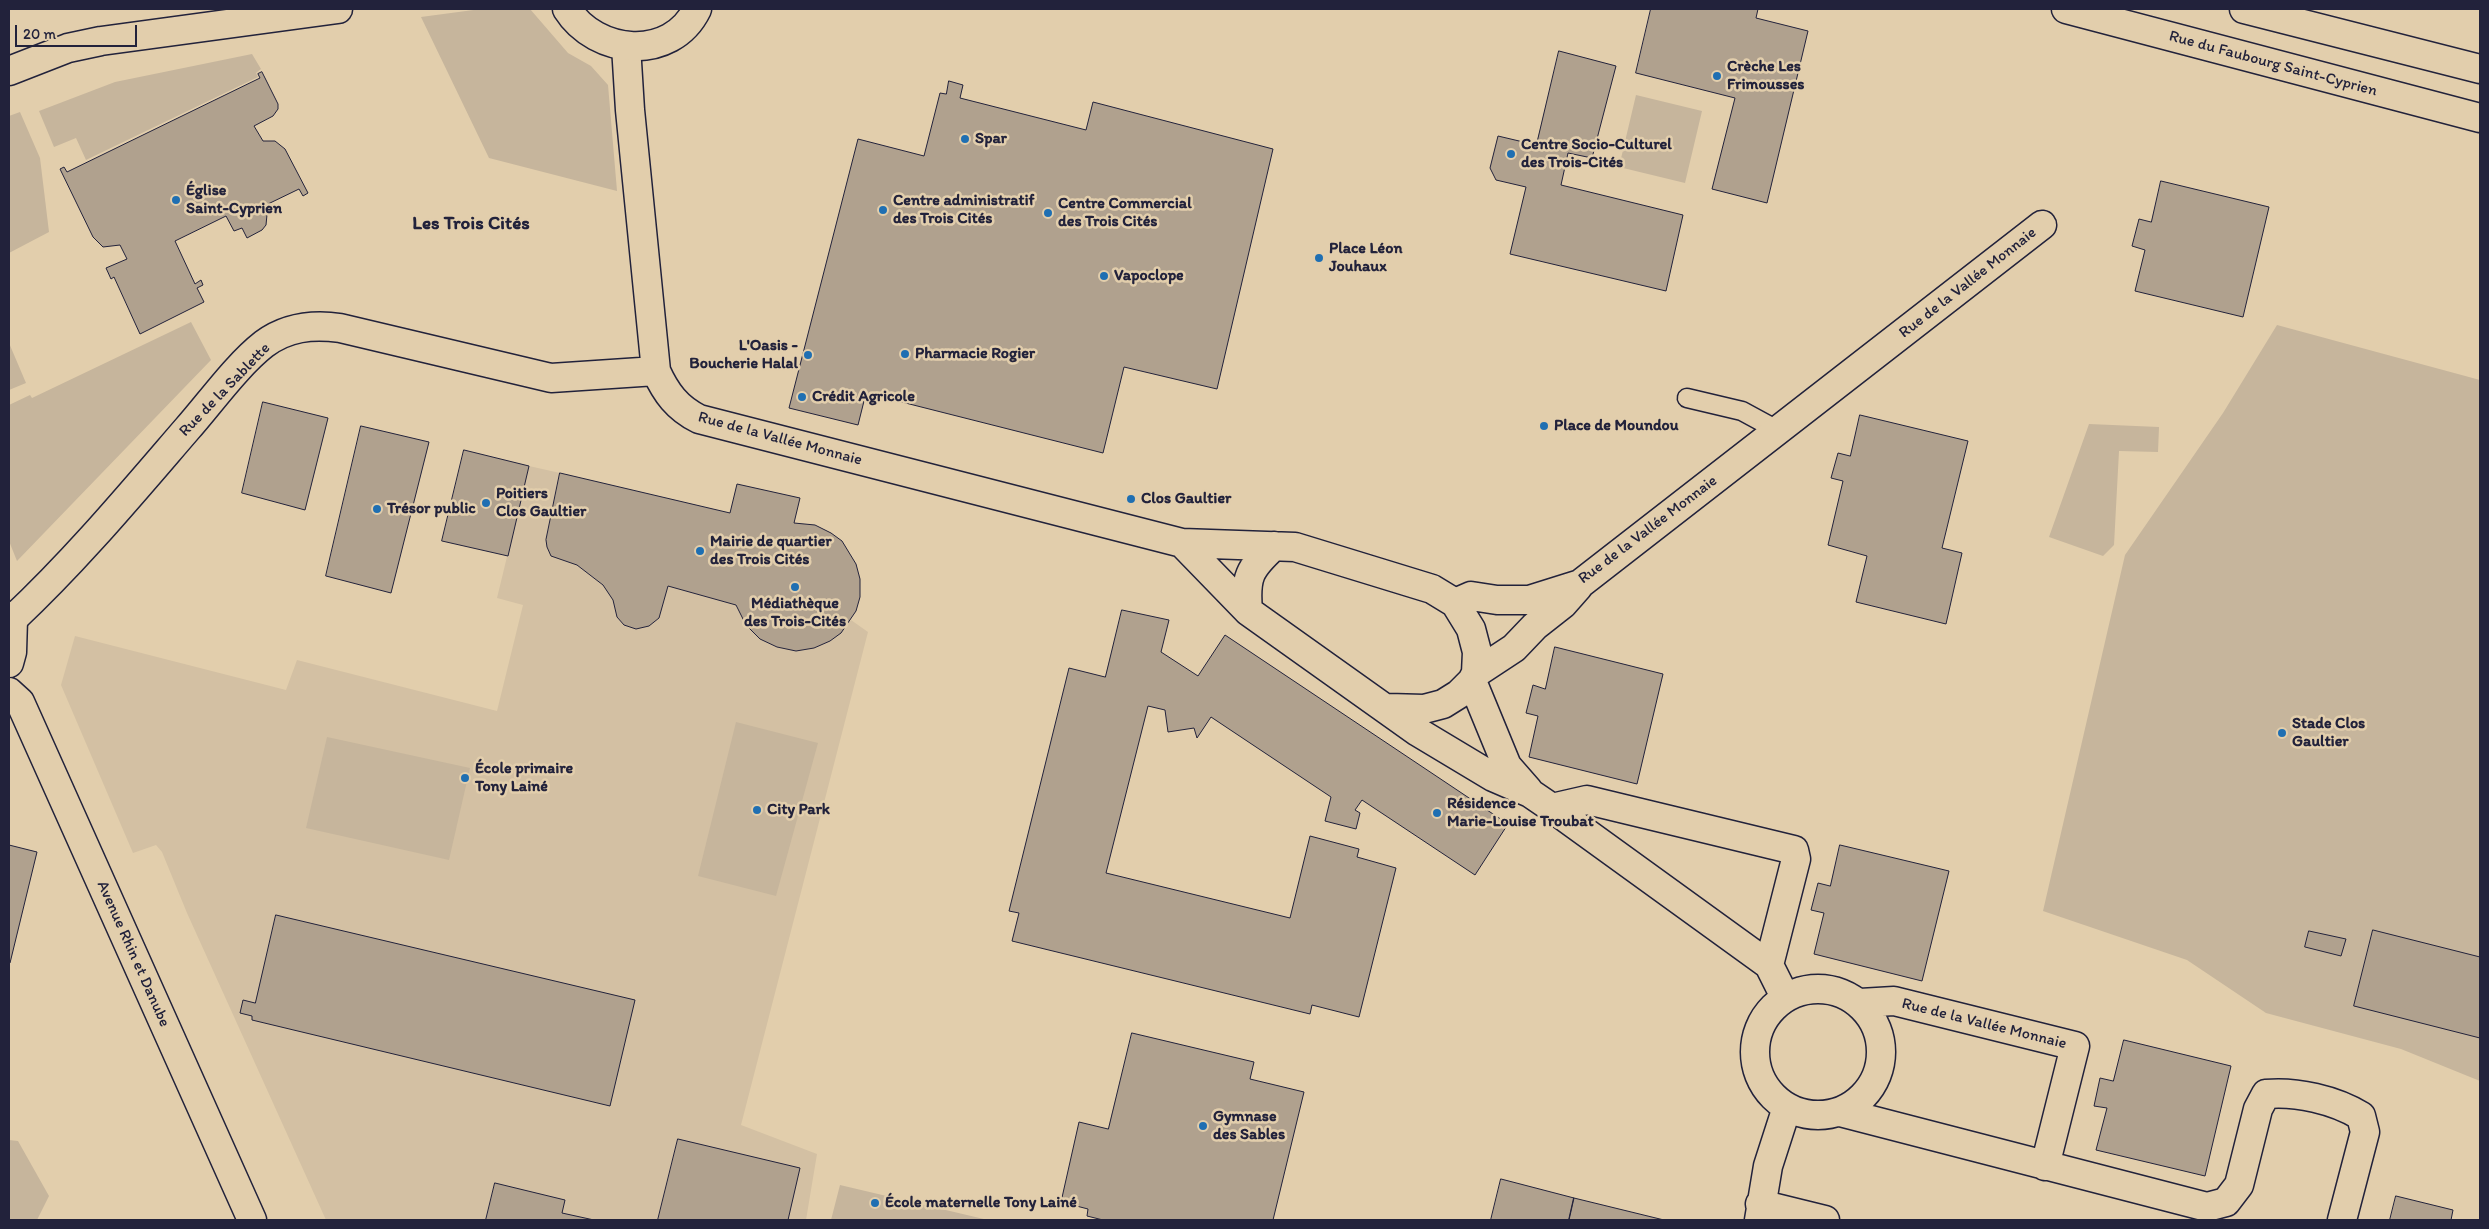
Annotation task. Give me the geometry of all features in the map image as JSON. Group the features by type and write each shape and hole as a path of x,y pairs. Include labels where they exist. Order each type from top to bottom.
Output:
{"street":[{"path":"9,71 68,48 101,41 338,9"},
{"path":"567,9 574,19 589,33 606,42 626,46 647,46 666,39 683,28 697,9"},
{"name":"Rue du Faubourg Saint-Cyprien","path":"2066,9 2480,118"},
{"path":"2244,9 2480,69"},
{"name":"Rue de la Vallée Monnaie","path":"626,46 630,110 656,371 663,387 672,400 685,412 699,419 1182,543 1274,546 1302,550 1432,589 1455,603 1471,596 1497,600 1529,600 1580,584 2042,225"},
{"name":"Rue de la Sablette","path":"11,618 56,579 252,357 265,344 297,327 317,325 340,328 551,378 656,371"},
{"path":"1182,543 1248,611 1388,708 1418,732 1477,767 1541,801 1769,965 1785,997"},
{"path":"1248,611 1246,586 1256,563 1274,546"},
{"path":"1388,708 1424,709 1443,704 1459,694 1474,677 1514,648 1535,626 1563,604 1580,584"},
{"path":"1455,603 1471,629 1477,652 1474,677 1507,766 1541,801 1587,800 1794,850 1796,859 1769,965"},
{"path":"9,663 12,652 11,618"},
{"name":"Avenue Rhin et Danube","path":"9,692 20,702 28,719 252,1220"},
{"path":"1840,1112 1857,1103 1870,1089 1879,1072 1882,1054 1880,1035 1872,1017 1860,1003 1842,992 1824,988 1804,989 1785,997 1769,1011 1758,1031 1755,1052 1759,1075 1770,1093 1787,1107 1813,1115 1840,1112 2207,1207 2226,1202 2239,1185 2258,1109 2266,1094 2284,1092 2346,1107 2360,1116 2365,1132 2342,1220"},
{"name":"Rue de la Vallée Monnaie","path":"1860,1003 1894,1001 2075,1046 2045,1166"},
{"path":"1787,1107 1768,1166 1760,1212 1825,1220"}],"lane":[{"path":"1687,398 1742,411 1777,430"}],"shaded area":[{"path":"481,9 530,9 568,53 591,66 608,85 617,191 489,158 421,17"},
{"path":"252,54 261,69 256,73 258,77 86,160 76,138 54,147 39,111 115,82"},
{"path":"1636,95 1702,111 1685,183 1619,167"},
{"path":"20,112 40,158 49,232 9,253 9,116"},
{"path":"191,322 211,360 17,561 9,541 9,405 30,395 32,398"},
{"name":"Stade Clos Gaultier","path":"2277,325 2480,380 2480,1081 2401,1049 2266,1013 2187,960 2043,911 2125,555 2223,413"},
{"path":"9,343 26,383 9,390"},
{"path":"2089,424 2159,427 2158,452 2119,451 2114,545 2103,556 2049,537"},
{"name":"École primaire Tony Lainé","path":"529,466 560,473 546,540 551,556 577,565 603,585 613,600 617,617 624,625 636,629 649,626 659,618 668,586 736,605 746,625 760,639 777,647 796,651 814,648 830,641 851,620 868,632 741,1125 817,1154 806,1220 326,1220 187,913 162,852 156,845 133,853 61,685 75,636 286,690 297,660 497,711 523,605 497,598"},
{"name":"City Park","path":"736,722 818,743 776,896 698,876"},
{"path":"327,737 470,768 449,860 306,828"},
{"path":"9,1140 18,1141 49,1196 37,1220 9,1220"},
{"name":"École maternelle Tony Lainé","path":"840,1185 988,1220 831,1220"}],"building":[{"path":"1651,9 1758,9 1756,18 1808,31 1767,203 1712,189 1735,98 1636,73"},
{"path":"1559,51 1616,66 1592,158 1568,153 1561,185 1683,215 1666,291 1510,254 1526,187 1496,180 1490,168 1498,136 1536,145"},
{"name":"Église Saint-Cyprien","path":"262,72 278,104 278,109 273,116 254,126 263,141 275,141 285,149 308,193 303,196 299,189 268,204 266,225 262,230 247,238 242,228 234,231 226,216 175,241 195,284 201,280 203,285 197,288 204,302 140,334 114,277 111,279 106,268 127,259 120,245 103,247 93,237 60,169 64,167 67,172 260,78 258,74"},
{"name":"Centre Commercial des Trois Cités","path":"949,81 963,85 960,98 1086,130 1093,102 1273,149 1217,389 1124,367 1103,453 866,393 858,425 789,408 858,139 924,156 940,93 946,94"},
{"path":"2161,181 2269,207 2243,317 2135,291 2145,250 2132,246 2139,219 2151,222"},
{"path":"263,402 328,418 305,510 242,493"},
{"path":"1860,415 1968,441 1942,548 1962,553 1946,624 1856,602 1867,556 1828,545 1843,481 1831,478 1838,453 1850,456"},
{"name":"Trésor public","path":"361,426 429,442 391,593 326,576"},
{"name":"Poitiers Clos Gaultier","path":"464,450 529,466 508,556 442,541"},
{"path":"560,473 730,513 737,484 800,498 794,523 815,525 831,533 842,541 856,564 860,579 860,597 856,611 841,633 830,641 814,648 796,651 777,647 760,639 746,625 736,605 668,586 659,618 649,626 636,629 624,625 617,617 613,600 603,585 577,565 551,556 547,547 546,540"},
{"name":"Résidence Marie-Louise Troubat","path":"1122,610 1169,620 1161,652 1198,676 1225,635 1508,824 1475,875 1362,800 1355,810 1360,813 1356,829 1325,821 1331,797 1211,717 1197,738 1194,728 1168,732 1165,710 1148,706 1106,873 1290,918 1310,836 1359,849 1357,857 1396,868 1359,1017 1312,1005 1310,1014 1012,941 1019,913 1009,911 1069,668 1105,677"},
{"path":"1555,647 1663,674 1637,784 1529,757 1538,716 1526,713 1533,685 1545,689"},
{"path":"9,845 37,852 10,963 9,963"},
{"path":"1840,845 1949,871 1922,981 1814,954 1824,913 1811,910 1818,883 1830,886"},
{"path":"276,915 635,1000 610,1106 252,1020 252,1016 240,1013 243,1000 255,1003"},
{"path":"2373,930 2480,957 2480,1038 2354,1006"},
{"path":"2309,931 2346,939 2341,956 2305,947"},
{"name":"Gymnase des Sables","path":"1132,1033 1254,1062 1250,1079 1304,1092 1273,1220 1103,1220 1087,1216 1088,1209 1061,1202 1079,1122 1108,1129"},
{"path":"2124,1040 2231,1066 2205,1176 2096,1150 2107,1108 2094,1106 2100,1078 2113,1081"},
{"path":"678,1139 800,1168 788,1220 658,1220"},
{"path":"1501,1179 1574,1198 1569,1220 1491,1220"},
{"path":"495,1183 565,1200 562,1213 594,1220 486,1220"},
{"path":"2396,1196 2453,1210 2451,1220 2390,1220"},
{"path":"1574,1198 1664,1220 1569,1220"}],"place":[{"name":"Crèche Les Frimousses","path":"1717,76"},
{"name":"Spar","path":"965,139"},
{"name":"Centre Socio-Culturel des Trois-Cités","path":"1511,154"},
{"name":"Église Saint-Cyprien","path":"176,200"},
{"name":"Centre administratif des Trois Cités","path":"883,210"},
{"name":"Centre Commercial des Trois Cités","path":"1048,213"},
{"name":"Place Léon Jouhaux","path":"1319,258"},
{"name":"Vapoclope","path":"1104,276"},
{"name":"Pharmacie Rogier","path":"905,354"},
{"name":"L'Oasis - Boucherie Halal","path":"808,355"},
{"name":"Crédit Agricole","path":"802,397"},
{"name":"Place de Moundou","path":"1544,426"},
{"name":"Clos Gaultier","path":"1131,499"},
{"name":"Poitiers Clos Gaultier","path":"486,503"},
{"name":"Trésor public","path":"377,509"},
{"name":"Mairie de quartier des Trois Cités","path":"700,551"},
{"name":"Médiathèque des Trois-Cités","path":"795,587"},
{"name":"Stade Clos Gaultier","path":"2282,733"},
{"name":"École primaire Tony Lainé","path":"465,778"},
{"name":"City Park","path":"757,810"},
{"name":"Résidence Marie-Louise Troubat","path":"1437,813"},
{"name":"Gymnase des Sables","path":"1203,1126"},
{"name":"École maternelle Tony Lainé","path":"875,1203"}],"district":[{"name":"Les Trois Cités","path":"471,224"}]}
